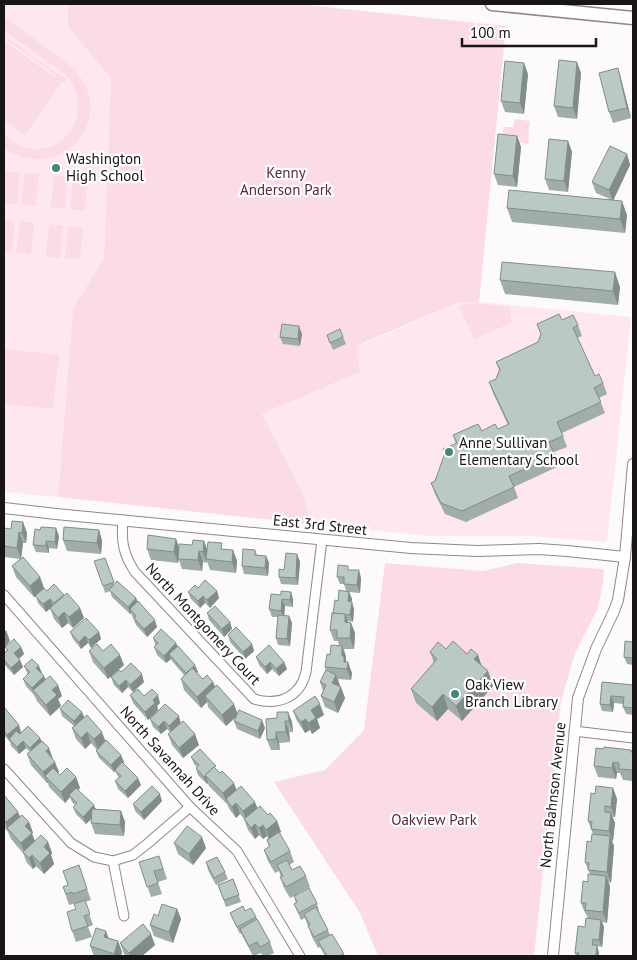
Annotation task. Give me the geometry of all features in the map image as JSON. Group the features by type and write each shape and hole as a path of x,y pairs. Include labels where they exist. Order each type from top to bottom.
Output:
{"main road":[{"path":"492,4 633,18"}],"street":[{"name":"North Bahnson Avenue","path":"552,956 578,698 596,649 614,611 629,558 633,464"},
{"name":"East 3rd Street","path":"4,508 412,548 478,551 539,549 629,558"},
{"name":"North Montgomery Court","path":"123,520 122,543 127,560 135,572 254,699 270,702 286,698 300,688 304,682 322,540"},
{"name":"North Savannah Drive","path":"4,595 190,807 237,851 300,956"},
{"path":"574,731 633,738"},
{"path":"4,769 71,843 94,857 113,861 133,855 190,807"},
{"path":"113,861 124,916"}],"shaded area":[{"name":"Washington High School","path":"4,4 68,4 68,27 111,78 104,258 73,308 58,497 4,492"},
{"name":"Anne Sullivan Elementary School","path":"459,302 480,302 631,317 607,542 531,536 428,536 309,524 308,510 262,414 359,372 357,347"}],"green space":[{"name":"Kenny Anderson Park","path":"68,4 297,4 506,26 479,302 459,302 363,343 357,347 360,372 262,414 301,491 308,510 309,524 58,497 73,308 104,258 111,78 68,27"},
{"path":"4,17 70,65 85,84 90,104 88,123 79,139 65,152 47,158 26,158 4,149 4,135 27,148 41,149 53,146 71,130 76,119 78,107 76,94 69,79 4,30"},
{"path":"8,38 57,74 67,79 65,83 62,82 25,135 4,120 4,41 55,77 56,75 7,40"},
{"path":"515,119 530,121 528,144 503,141 504,127 513,127"},
{"path":"5,171 20,172 17,204 4,203"},
{"path":"25,173 39,174 36,206 21,204"},
{"path":"54,176 68,177 65,209 51,207"},
{"path":"73,178 88,179 85,211 70,209"},
{"path":"4,220 15,221 12,252 4,251"},
{"path":"20,221 34,223 31,254 16,253"},
{"path":"49,224 63,226 60,258 46,256"},
{"path":"68,226 83,228 80,259 65,258"},
{"path":"476,303 510,307 511,323 474,339 459,306"},
{"path":"4,349 59,355 53,409 4,404"},
{"name":"Oakview Park","path":"385,563 483,571 518,563 604,569 598,608 575,653 561,701 534,956 378,956 360,913 274,782 325,770 364,730"}],"building":[{"path":"559,60 577,62 573,108 554,106"},
{"path":"505,61 524,63 520,103 501,101"},
{"path":"618,68 627,108 609,112 599,73"},
{"path":"498,134 517,136 513,176 494,174"},
{"path":"549,139 568,141 564,181 545,179"},
{"path":"610,146 627,154 609,190 592,182"},
{"path":"509,190 622,201 620,219 507,208"},
{"path":"502,262 615,272 613,291 500,280"},
{"name":"Anne Sullivan Elementary School","path":"559,314 562,320 573,315 578,325 573,328 595,376 599,374 603,383 594,388 601,402 557,422 563,436 549,442 555,456 509,476 514,487 462,511 441,503 431,483 435,481 445,453 443,449 457,443 453,435 478,424 482,431 495,424 498,429 509,424 489,382 496,379 500,369 496,362 538,342 541,334 537,324"},
{"path":"282,324 299,326 298,339 280,337"},
{"path":"340,329 343,337 330,343 327,335"},
{"path":"12,521 23,522 22,533 19,532 17,548 4,546 4,528 11,529"},
{"path":"41,527 56,528 55,542 46,541 46,546 33,545 35,529 40,530"},
{"path":"64,527 99,530 97,543 63,540"},
{"path":"148,535 176,539 174,552 147,549"},
{"path":"193,540 204,541 203,552 199,551 198,560 178,559 179,544 192,545"},
{"path":"208,542 222,543 221,549 233,550 232,562 206,559"},
{"path":"243,549 255,550 255,555 266,556 265,568 242,566"},
{"path":"286,553 297,554 296,578 279,577 279,569 284,570"},
{"path":"23,557 40,577 30,586 12,566"},
{"path":"105,558 114,582 103,586 94,561"},
{"path":"338,565 348,566 348,570 359,570 357,585 344,584 344,577 337,577"},
{"path":"205,580 217,591 207,600 203,596 198,601 188,592 195,585 198,588"},
{"path":"117,581 136,598 128,607 109,590"},
{"path":"54,584 64,595 54,603 50,599 43,604 35,596 44,588 47,591"},
{"path":"339,590 349,592 348,601 352,602 350,615 333,613 335,600 338,601"},
{"path":"281,591 291,592 290,600 282,599 281,611 269,609 271,594 281,595"},
{"path":"67,593 80,608 69,617 64,612 58,618 50,608"},
{"path":"138,601 155,620 144,629 134,618 136,616 130,609"},
{"path":"215,606 230,622 222,629 207,613"},
{"path":"332,613 345,614 345,622 351,623 350,638 337,638 337,630 330,630"},
{"path":"278,615 289,616 287,639 276,638"},
{"path":"86,618 99,632 89,640 85,636 79,642 70,632"},
{"path":"236,627 252,644 243,652 228,635"},
{"path":"161,629 176,643 164,656 154,647 158,643 153,638"},
{"path":"14,639 21,647 14,653 20,660 11,668 4,660 4,653 8,650 5,647"},
{"path":"453,641 467,654 471,649 478,655 474,659 488,671 456,706 443,694 432,707 411,689 437,659 430,652 438,642 446,649"},
{"path":"625,641 633,642 633,658 624,657"},
{"path":"97,644 103,651 111,644 120,655 104,668 89,651"},
{"path":"269,645 284,662 276,669 270,662 265,667 256,657"},
{"path":"331,645 342,646 344,662 348,662 347,669 325,667 327,654 330,655"},
{"path":"178,646 195,665 186,673 169,654"},
{"path":"32,659 39,666 36,668 44,676 32,688 23,679 30,672 24,666"},
{"path":"131,663 142,674 130,685 126,680 119,686 111,677 119,670 121,672"},
{"path":"192,668 203,679 207,675 213,682 197,697 181,679"},
{"path":"326,670 336,675 332,683 341,687 334,702 321,696 326,685 320,682"},
{"path":"50,676 58,685 52,690 57,695 46,705 33,690"},
{"path":"602,682 633,685 633,708 623,707 624,697 611,696 610,705 600,704"},
{"path":"217,685 234,704 222,715 205,696"},
{"path":"138,689 144,696 152,689 158,695 153,700 155,703 145,712 130,695"},
{"path":"315,696 320,704 311,710 316,718 308,723 306,719 301,722 293,711"},
{"path":"68,700 82,712 74,721 60,709"},
{"path":"165,704 179,716 169,726 164,721 158,727 150,719"},
{"path":"4,707 19,725 7,735 4,731"},
{"path":"239,710 262,720 258,731 234,721"},
{"path":"277,712 288,712 289,721 285,721 286,732 276,732 276,739 267,740 266,719 277,718"},
{"path":"87,715 102,732 94,739 87,732 81,738 72,728"},
{"path":"183,721 195,734 179,748 168,734"},
{"path":"28,726 40,738 30,748 23,741 17,747 9,739 16,731 20,734"},
{"path":"106,740 121,755 111,765 96,751"},
{"path":"42,741 49,748 46,751 55,762 43,772 27,754"},
{"path":"604,747 631,750 633,752 633,770 619,769 619,763 613,762 612,768 594,766 596,748 603,749"},
{"path":"200,749 216,766 204,777 196,768 199,765 191,757"},
{"path":"122,762 138,778 125,791 115,781 121,776 115,770"},
{"path":"214,767 220,773 222,771 234,783 223,793 205,775"},
{"path":"53,768 60,775 67,768 76,777 61,792 45,776"},
{"path":"152,786 160,794 141,812 133,804"},
{"path":"241,786 255,802 243,811 236,803 232,807 226,799"},
{"path":"596,786 613,788 611,807 605,806 605,812 611,813 609,831 591,829 592,822 588,821 591,793 595,794"},
{"path":"76,788 94,805 83,817 73,807 77,803 69,795"},
{"path":"4,795 18,812 6,822 4,820"},
{"path":"260,806 277,821 266,830 263,825 259,828 255,824 251,828 244,819"},
{"path":"92,809 121,811 120,825 91,823"},
{"path":"22,815 29,822 25,826 32,833 21,843 7,828"},
{"path":"187,826 202,837 189,854 174,843"},
{"path":"279,832 290,851 271,862 264,850 270,846 267,840"},
{"path":"592,834 610,836 607,872 588,870 589,863 585,862 587,841 591,842"},
{"path":"41,835 48,842 44,847 50,853 40,863 32,855 29,858 23,852"},
{"path":"159,856 163,869 154,871 158,883 147,887 139,862"},
{"path":"217,857 225,872 214,878 206,862"},
{"path":"287,860 292,870 300,866 306,876 286,887 280,877 283,876 277,865"},
{"path":"79,865 87,889 73,894 72,892 66,894 63,887 68,885 63,871"},
{"path":"588,874 606,876 603,912 585,910 586,903 581,903 583,881 588,882"},
{"path":"233,879 239,895 224,900 218,885"},
{"path":"309,888 317,903 299,913 294,904 297,902 294,896"},
{"path":"85,900 90,914 84,916 88,926 72,931 67,912 76,909 74,904"},
{"path":"162,904 177,909 169,932 150,925 154,914 158,916"},
{"path":"243,906 245,911 251,908 256,917 237,927 230,913"},
{"path":"316,907 328,930 314,937 304,914"},
{"path":"586,918 601,920 599,940 593,939 592,945 597,945 596,956 578,956 579,953 575,953 578,926 585,927"},
{"path":"257,919 270,942 260,947 257,942 249,946 240,929"},
{"path":"143,924 151,934 129,953 120,943"},
{"path":"96,928 106,931 104,937 118,941 114,954 90,946"},
{"path":"332,934 344,954 327,956 318,941"}],"place":[{"name":"Washington High School","path":"56,168"},
{"name":"Anne Sullivan Elementary School","path":"449,452"},
{"name":"Oak View Branch Library","path":"455,694"}]}
